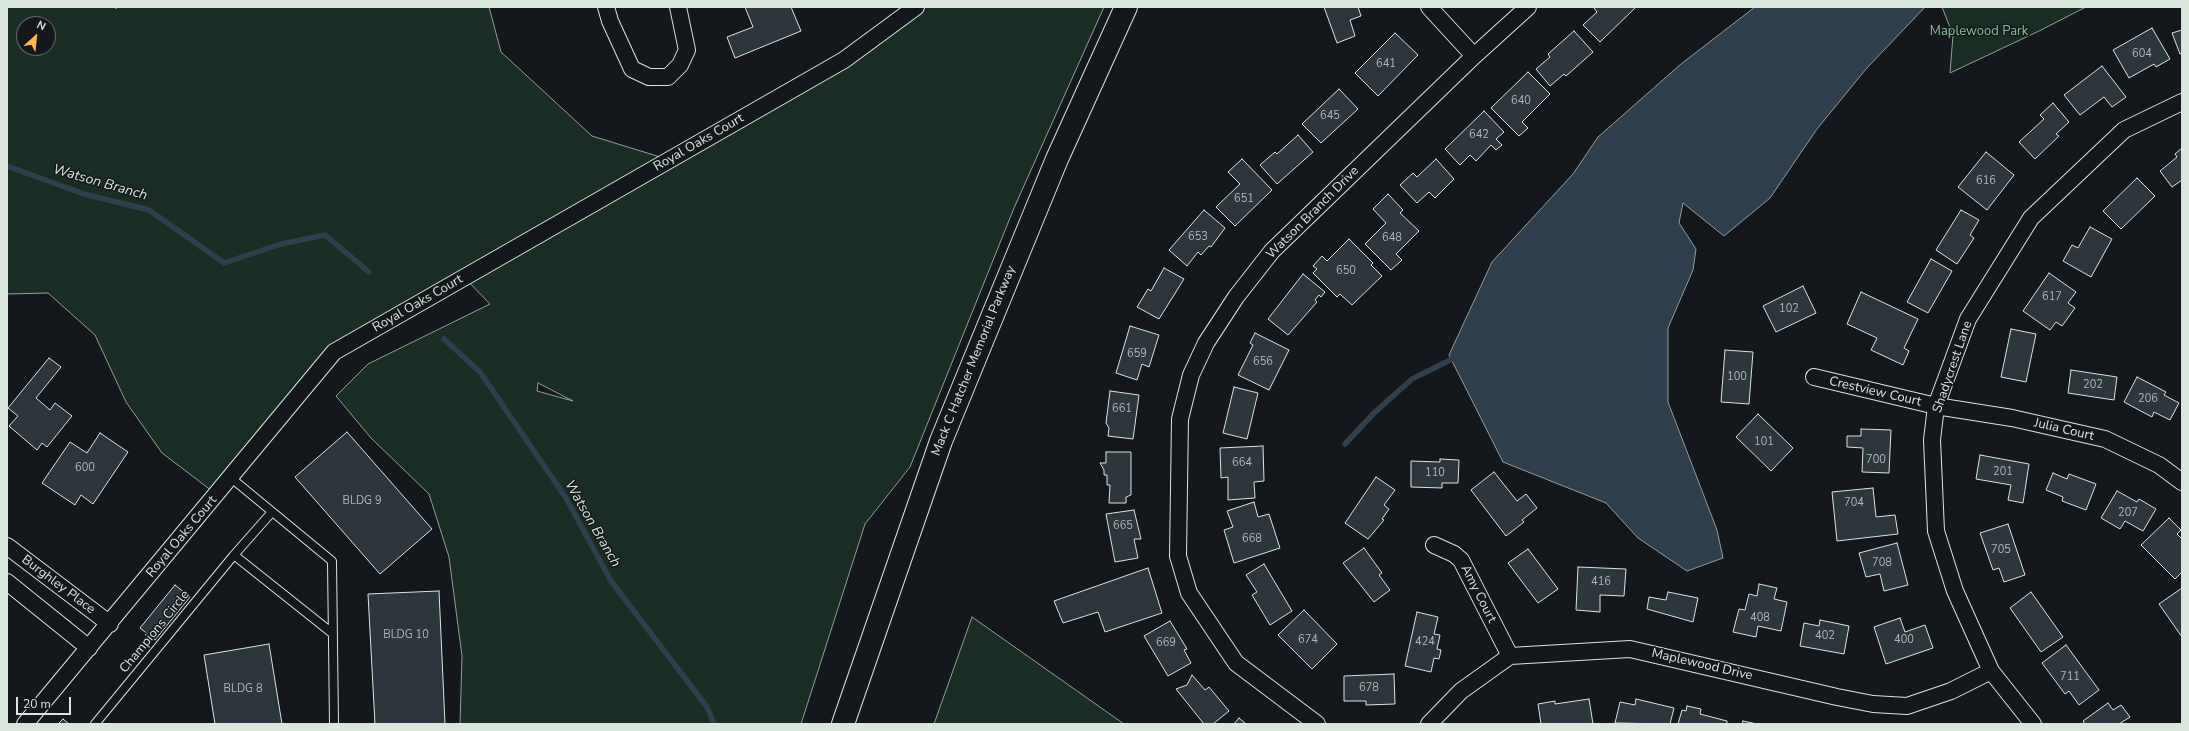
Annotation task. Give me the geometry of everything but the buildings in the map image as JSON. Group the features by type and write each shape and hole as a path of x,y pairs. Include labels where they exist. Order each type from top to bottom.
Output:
{"main road":[{"name":"Mack C Hatcher Memorial Parkway","path":"843,724 941,441 1057,159 1126,7"}],"street":[{"path":"606,7 610,21 632,69 650,76 668,78 680,65 687,50 678,7"},
{"name":"Royal Oaks Court","path":"24,724 110,624 334,352 844,60 916,7"},
{"path":"1429,7 1474,56"},
{"name":"Watson Branch Drive","path":"1317,724 1236,663 1189,592 1178,556 1182,412 1191,375 1206,343 1236,297 1272,250 1474,56 1528,7"},
{"name":"Shadycrest Lane","path":"2033,724 1991,671 1955,591 1936,531 1932,440 1936,406 1968,319 2032,218 2124,130 2182,102"},
{"name":"Crestview Court","path":"1814,377 1936,406"},
{"name":"Julia Court","path":"1936,406 2012,418 2106,439 2159,465 2182,482"},
{"name":"Amy Court","path":"1434,545 1454,554 1461,560 1510,656"},
{"name":"Burghley Place","path":"7,546 110,624"},
{"path":"7,582 89,648"},
{"name":"Maplewood Drive","path":"1510,656 1630,649 1873,704 1908,706 1950,691 1991,671"},
{"path":"1429,724 1461,690 1510,656"}],"lane":[{"path":"230,477 332,561 334,724"},
{"name":"Champions Circle","path":"95,724 234,555 272,512"},
{"path":"234,555 332,633"}],"green space":[{"path":"7,7 116,7 116,9 117,7 489,7 501,52 592,136 670,160 916,7 1104,7 1014,208 910,467 865,524 801,724 460,724 462,656 449,557 429,494 371,438 336,396 368,364 490,304 464,277 334,352 216,494 162,453 126,402 95,335 48,293 7,294","holes":["538,383 573,401 537,391"]},
{"name":"Maplewood Park","path":"1942,7 2086,7 1950,73 1953,35"},
{"path":"972,617 1124,724 934,724"}],"water":[{"path":"1755,7 1925,7 1866,69 1817,129 1770,198 1724,236 1683,203 1679,223 1696,249 1693,270 1668,328 1668,402 1717,530 1723,558 1687,571 1638,538 1606,503 1503,462 1449,355 1492,262 1573,174 1598,137 1681,64"}],"waterway":[{"name":"Watson Branch","path":"7,166 84,194 149,210 224,263 281,244 325,235 369,272"},
{"name":"Watson Branch","path":"444,339 480,372 566,498 611,581 707,707 714,724"},
{"path":"1345,444 1374,413 1412,379 1452,359"}]}
